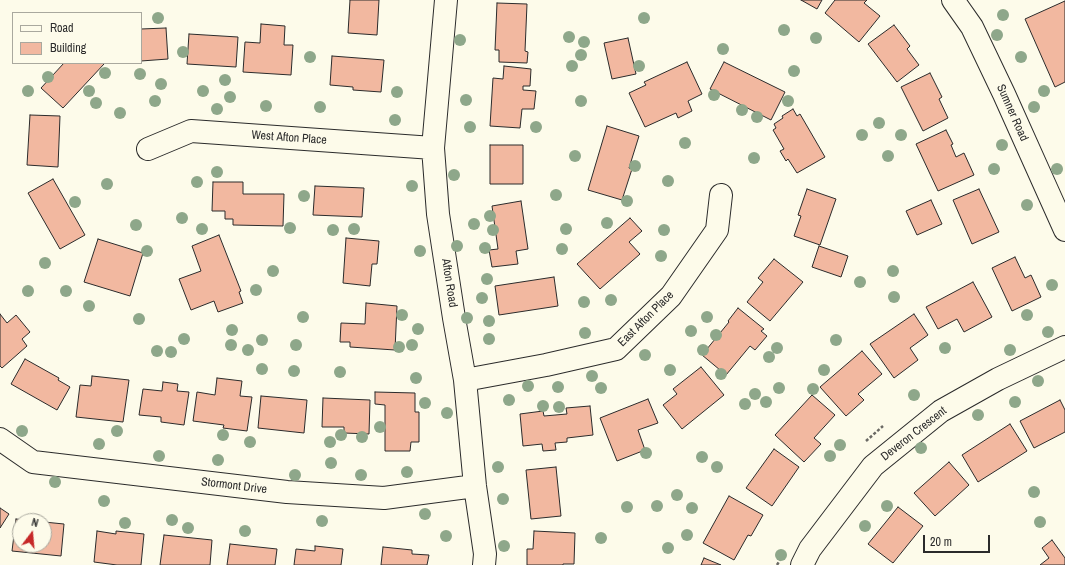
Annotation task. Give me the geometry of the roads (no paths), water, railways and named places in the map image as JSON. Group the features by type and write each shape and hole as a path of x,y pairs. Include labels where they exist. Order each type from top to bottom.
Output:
{"street":[{"name":"Afton Road","path":"446,0 433,148 438,214 465,380 475,486 485,554 484,565"},
{"name":"Sumner Road","path":"953,0 972,27 1065,230"},
{"name":"West Afton Place","path":"148,149 191,131 433,148"},
{"name":"East Afton Place","path":"465,380 546,365 616,349 671,296 717,230 721,195"},
{"name":"Deveron Crescent","path":"802,565 810,549 872,466 941,411 998,379 1065,347"},
{"name":"Stormont Drive","path":"0,439 33,462 287,492 384,498 475,486"}]}
